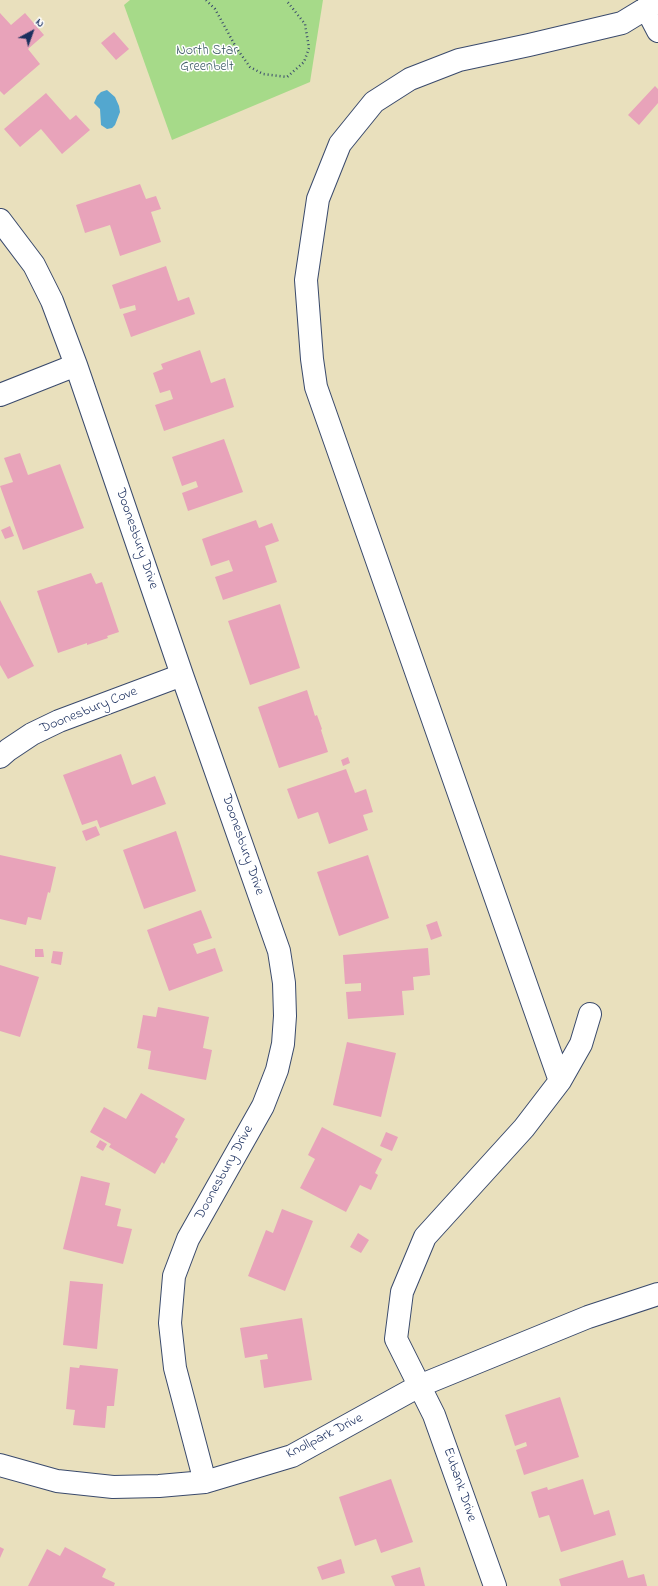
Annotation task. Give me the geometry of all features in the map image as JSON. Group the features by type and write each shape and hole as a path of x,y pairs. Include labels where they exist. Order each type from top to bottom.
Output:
{"street":[{"path":"560,1081 316,387 312,359 306,280 318,199 340,144 374,102 410,79 459,60 622,23 652,5 658,31"},
{"name":"Doonesbury Drive","path":"0,220 34,265 52,301 76,365 279,951 284,983 283,1044 276,1070 263,1106 188,1239 174,1276 170,1323 175,1368 205,1482"},
{"path":"0,395 76,365"},
{"name":"Doonesbury Cove","path":"0,756 32,734 59,721 182,674"},
{"name":"Eubank Drive","path":"495,1586 434,1415 396,1339 402,1292 425,1236 524,1128 560,1081 581,1044 590,1014"},
{"name":"Knollpark Drive","path":"0,1465 57,1480 114,1487 160,1486 205,1482 292,1456 420,1386 588,1317 658,1294"}],"path":[{"path":"206,0 215,9 237,49 250,67 263,74 286,77 304,62 309,48 305,24 286,0"}],"green space":[{"name":"North Star Greenbelt","path":"130,0 323,0 310,82 172,140 124,5"}],"water":[{"path":"107,90 115,97 120,112 115,125 112,128 107,129 101,125 100,109 94,103 97,96 101,92"}],"building":[{"path":"0,13 11,25 25,13 44,35 28,49 40,64 4,95 0,91"},
{"path":"114,32 129,49 116,60 101,43"},
{"path":"655,86 658,89 658,103 639,125 628,115"},
{"path":"46,93 70,120 76,115 90,130 62,154 41,129 20,147 4,129"},
{"path":"140,184 146,199 156,196 161,209 151,212 161,242 120,256 110,225 85,233 76,205"},
{"path":"166,266 178,301 189,297 195,314 131,337 123,314 136,310 135,305 120,309 112,285"},
{"path":"200,350 211,383 225,378 234,407 164,431 155,405 173,399 170,390 160,393 153,373 163,369 161,364"},
{"path":"224,439 243,492 188,511 182,493 198,487 196,481 182,486 172,457"},
{"path":"20,453 28,475 60,464 84,528 23,550 0,486 13,482 4,458"},
{"path":"256,520 259,528 272,523 279,541 265,546 277,582 223,600 215,577 233,571 229,560 211,566 202,539"},
{"path":"10,526 14,536 5,539 1,530"},
{"path":"91,573 96,584 102,582 119,632 107,636 108,638 87,645 87,643 58,653 37,591"},
{"path":"0,600 34,666 8,679 0,665"},
{"path":"280,604 300,668 250,685 228,621"},
{"path":"307,690 315,716 317,715 322,729 321,730 328,752 279,768 258,707"},
{"path":"121,754 132,785 155,776 166,804 100,828 97,820 82,825 63,775"},
{"path":"348,757 350,763 343,766 341,760"},
{"path":"346,769 355,793 366,789 373,812 363,815 368,830 329,844 318,812 298,819 287,789"},
{"path":"96,826 100,835 86,841 82,831"},
{"path":"176,831 196,891 144,909 123,850"},
{"path":"0,855 56,867 50,893 48,892 41,920 28,917 26,925 0,919"},
{"path":"368,855 389,918 339,936 317,872"},
{"path":"201,910 212,938 193,944 197,954 215,948 223,971 169,991 147,930"},
{"path":"437,921 442,936 431,940 426,925"},
{"path":"428,948 430,975 413,977 414,990 402,991 404,1015 348,1019 346,992 361,991 361,983 345,984 343,955"},
{"path":"35,949 43,949 44,957 35,957"},
{"path":"53,951 63,952 61,965 51,963"},
{"path":"0,965 39,977 20,1037 0,1031"},
{"path":"158,1007 209,1017 203,1048 212,1050 206,1080 148,1069 151,1051 137,1048 143,1015 156,1017"},
{"path":"347,1042 396,1053 381,1117 333,1105"},
{"path":"141,1093 185,1119 175,1137 178,1139 164,1164 162,1162 155,1174 109,1147 111,1144 90,1132 104,1107 126,1119"},
{"path":"322,1127 382,1159 375,1173 378,1175 371,1190 360,1185 346,1212 300,1188 315,1159 308,1155"},
{"path":"386,1132 398,1137 392,1151 380,1146"},
{"path":"100,1140 107,1144 103,1151 96,1147"},
{"path":"81,1176 110,1183 105,1205 121,1209 117,1226 132,1229 123,1264 63,1249"},
{"path":"282,1209 313,1221 285,1291 248,1276 266,1230 273,1233"},
{"path":"358,1233 369,1240 361,1253 350,1247"},
{"path":"70,1281 103,1284 97,1349 63,1345"},
{"path":"302,1318 312,1380 264,1388 260,1360 268,1359 267,1354 245,1358 240,1328"},
{"path":"80,1365 118,1369 114,1406 107,1406 105,1428 73,1425 75,1410 66,1409 70,1367 79,1368"},
{"path":"560,1397 579,1457 524,1475 516,1450 527,1446 526,1442 515,1446 505,1415"},
{"path":"391,1479 413,1542 381,1553 376,1539 355,1546 339,1497"},
{"path":"583,1479 594,1515 609,1510 616,1535 561,1552 549,1515 539,1518 531,1492 547,1487 548,1490"},
{"path":"0,1547 4,1549 0,1558"},
{"path":"65,1547 106,1569 102,1577 115,1583 114,1586 28,1586 47,1549 60,1556"},
{"path":"341,1559 345,1573 322,1580 317,1567"},
{"path":"623,1560 628,1578 644,1574 647,1586 561,1586 559,1579"},
{"path":"420,1567 425,1586 395,1586 391,1576"}]}
